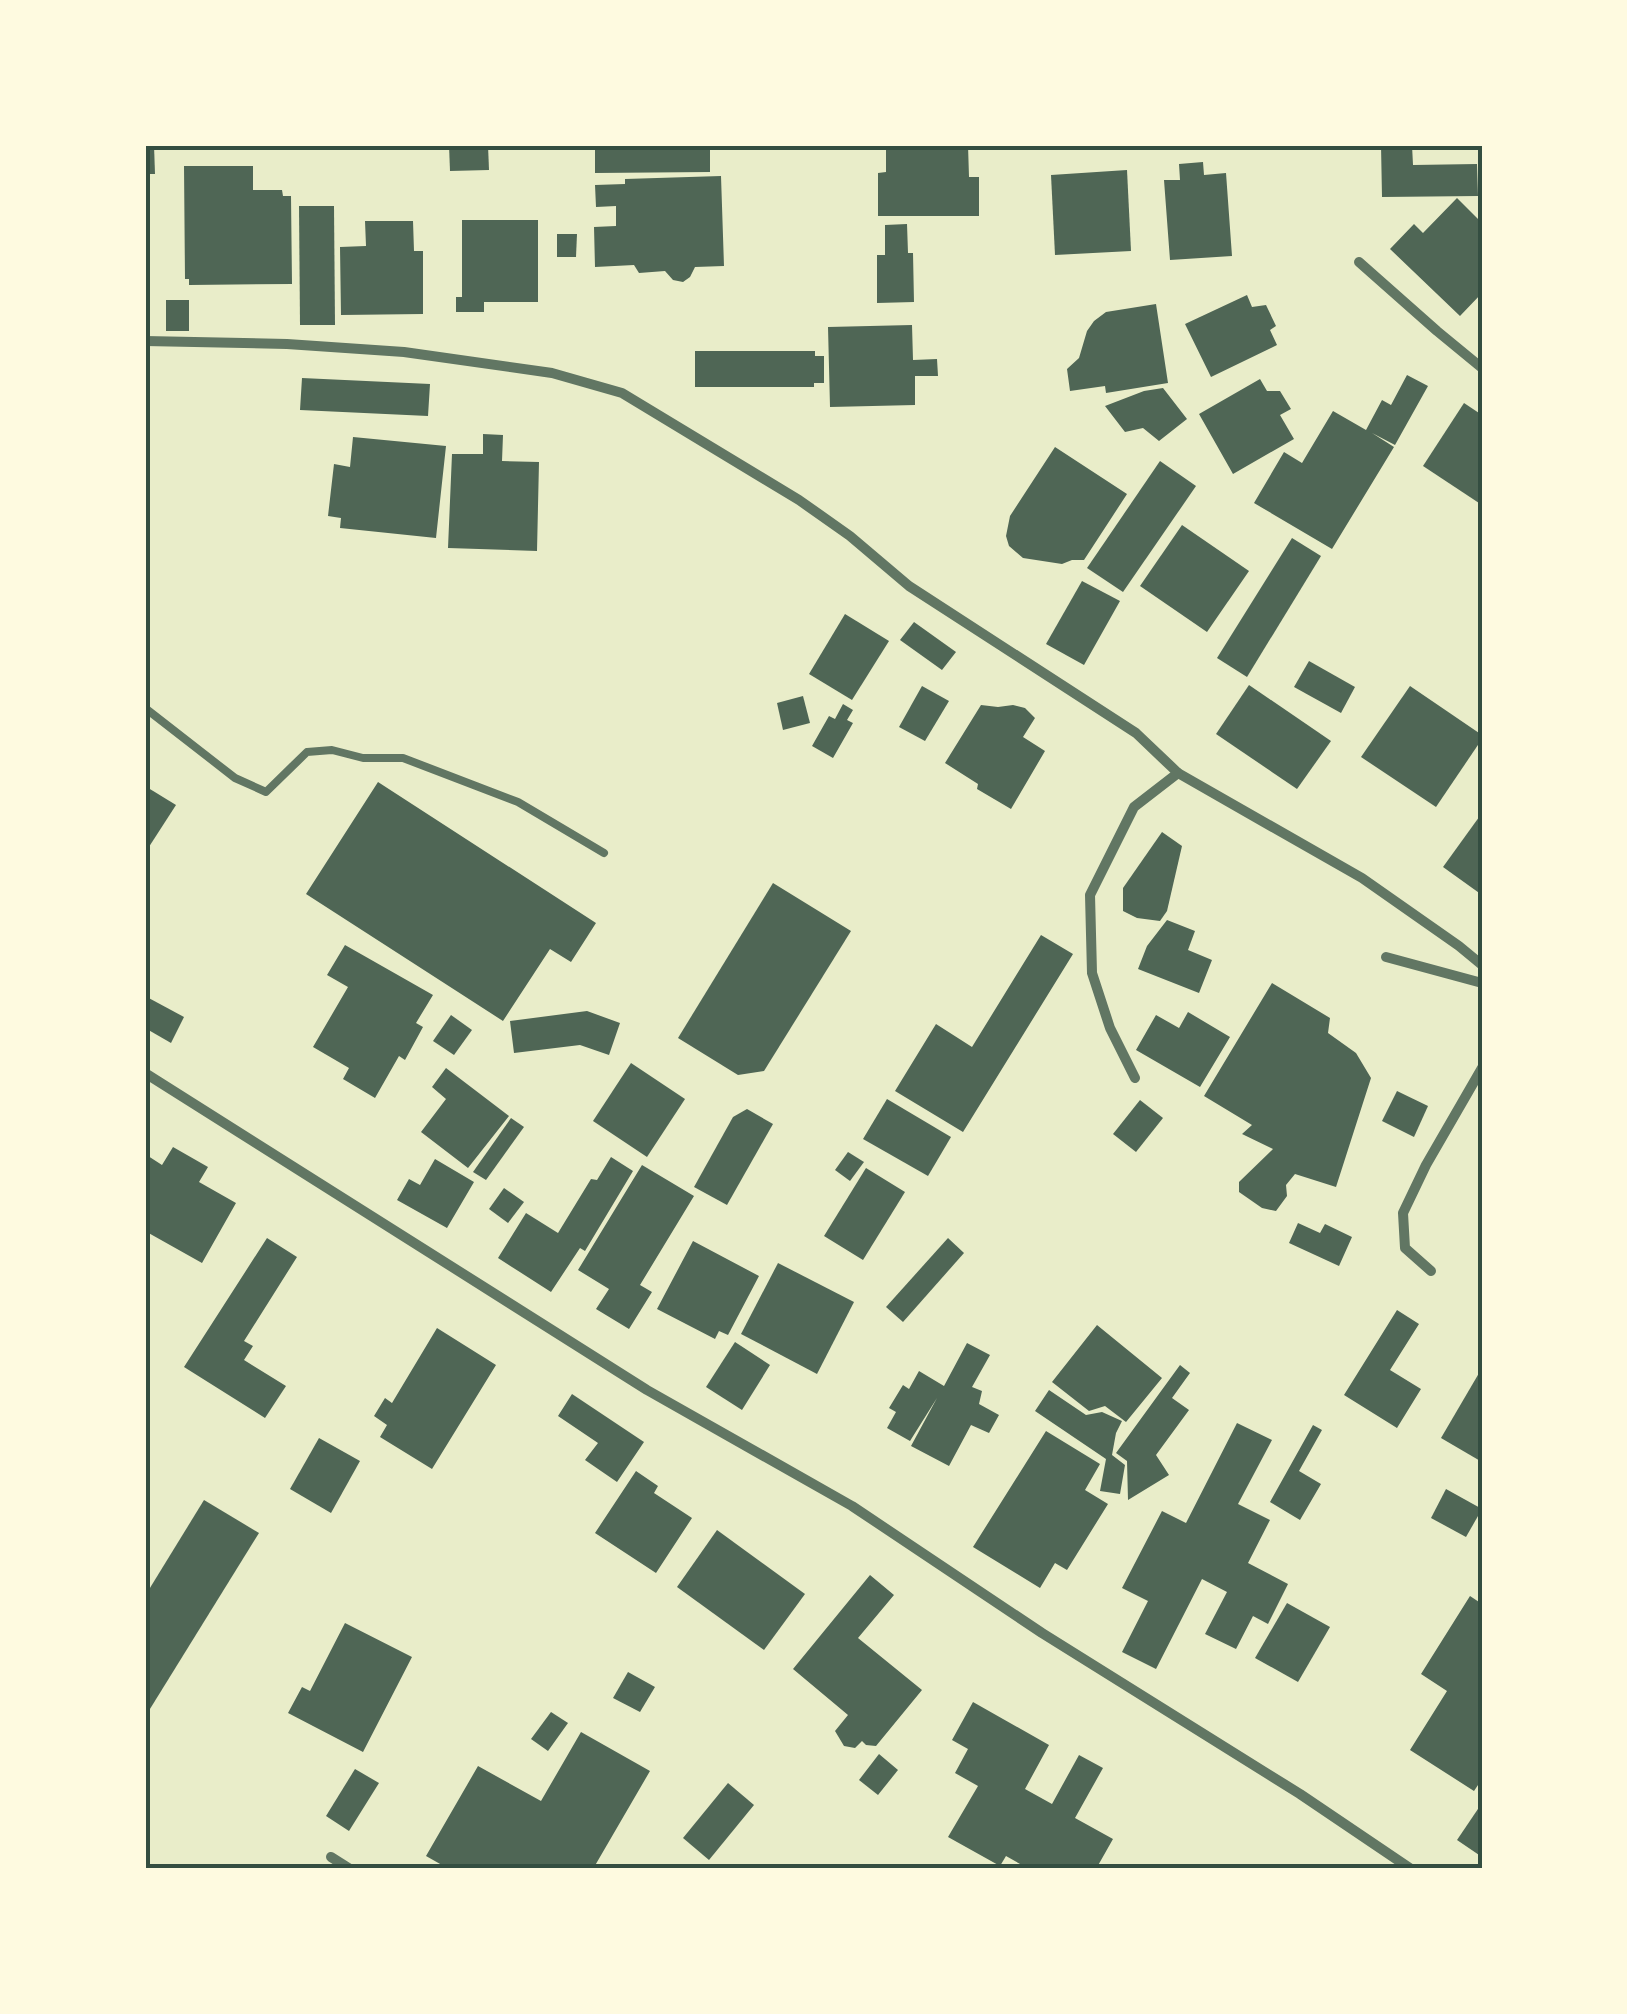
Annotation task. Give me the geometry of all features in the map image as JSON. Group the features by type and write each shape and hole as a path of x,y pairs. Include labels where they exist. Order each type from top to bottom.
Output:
{"street":[{"path":"1359,262 1482,368"},
{"path":"145,341 287,344 404,352 552,374 622,393 798,500 909,586 1136,733 1178,773 1362,878 1482,966"},
{"path":"1135,1078 1110,1028 1092,973 1090,895 1134,807 1178,773"},
{"path":"1386,956 1482,983"},
{"path":"1430,1271 1405,1248 1403,1213 1482,1068"},
{"path":"145,1073 648,1390 852,1506 1042,1633 1300,1794 1411,1869"},
{"path":"332,1857 350,1869"}],"lane":[{"path":"145,708 235,778 266,792 307,752 332,750 364,758 403,758 518,802 604,853"}],"building":[{"path":"145,145 154,145 155,174 145,174"},
{"path":"449,145 488,145 489,170 450,171"},
{"path":"595,145 710,145 710,172 595,173"},
{"path":"886,145 968,145 969,177 979,177 979,216 878,216 878,173 886,172"},
{"path":"1381,145 1412,145 1413,165 1477,164 1478,196 1382,197"},
{"path":"1203,162 1204,175 1226,173 1232,256 1170,260 1164,180 1180,180 1179,164"},
{"path":"184,166 253,166 253,190 282,190 283,196 291,196 292,284 189,285 189,279 185,279"},
{"path":"1127,170 1131,251 1055,255 1051,175"},
{"path":"721,176 724,266 695,267 683,282 673,280 665,271 639,273 634,265 595,267 594,227 616,226 616,206 596,207 595,185 625,184 625,179"},
{"path":"1457,198 1482,223 1482,293 1460,316 1390,249 1414,224 1423,233"},
{"path":"299,206 334,206 335,325 300,325"},
{"path":"462,220 538,220 538,302 484,302 484,312 456,312 456,297 462,297"},
{"path":"365,221 413,221 414,251 423,251 423,314 341,315 340,247 366,246"},
{"path":"907,224 908,253 913,253 914,302 877,303 877,255 885,255 885,225"},
{"path":"557,234 577,234 576,257 557,257"},
{"path":"1247,295 1252,307 1266,305 1276,326 1270,330 1277,345 1211,377 1185,324"},
{"path":"166,300 189,300 189,331 166,331"},
{"path":"1156,304 1168,383 1106,393 1105,386 1070,391 1067,369 1079,358 1094,321 1106,312"},
{"path":"912,325 913,360 937,359 938,376 915,376 915,405 830,407 828,327"},
{"path":"695,351 815,351 815,356 824,356 824,383 814,383 814,387 695,387"},
{"path":"1407,375 1428,386 1395,445 1372,433 1394,447 1332,549 1254,503 1284,452 1302,463 1333,411 1366,430 1382,400 1391,405"},
{"path":"302,378 430,384 428,416 300,410"},
{"path":"1260,379 1267,391 1280,391 1291,409 1280,415 1294,439 1233,474 1199,414"},
{"path":"1163,388 1187,419 1159,441 1143,428 1125,432 1105,406 1144,391"},
{"path":"1464,403 1482,415 1482,505 1423,466"},
{"path":"483,434 503,435 502,461 539,462 537,551 448,548 452,454 483,454"},
{"path":"353,437 446,446 436,538 340,528 341,518 328,516 334,464 350,467"},
{"path":"1055,447 1127,494 1084,560 1062,564 1023,558 1009,546 1006,536 1010,516"},
{"path":"1160,461 1196,486 1123,592 1087,568"},
{"path":"1182,525 1249,571 1207,632 1140,586"},
{"path":"1292,538 1321,556 1247,677 1217,658"},
{"path":"1082,581 1120,601 1084,665 1046,644"},
{"path":"845,614 889,641 852,700 809,674"},
{"path":"914,622 956,652 942,670 900,640"},
{"path":"1309,661 1355,687 1341,713 1294,687"},
{"path":"1249,685 1331,741 1297,789 1216,734"},
{"path":"922,686 949,701 925,741 899,727"},
{"path":"1410,686 1482,735 1436,807 1361,757"},
{"path":"803,696 810,723 783,730 777,703"},
{"path":"843,704 853,710 847,720 853,723 833,758 812,746 829,716 835,719"},
{"path":"981,705 1025,708 1035,718 1023,737 1045,751 1011,809 977,789 978,784 945,763"},
{"path":"378,782 596,923 571,962 550,949 503,1021 306,894"},
{"path":"145,786 176,805 145,853"},
{"path":"1482,813 1482,895 1443,867"},
{"path":"1162,832 1182,846 1167,911 1160,921 1137,918 1123,911 1123,888"},
{"path":"773,883 851,931 764,1071 738,1075 678,1038"},
{"path":"1167,920 1195,931 1188,950 1212,960 1199,993 1138,969 1147,946"},
{"path":"1041,935 1073,954 963,1132 895,1091 936,1024 972,1047"},
{"path":"345,945 433,995 416,1023 423,1027 405,1060 399,1056 375,1098 343,1079 349,1068 313,1047 348,987 327,975"},
{"path":"1272,983 1330,1018 1328,1033 1356,1053 1371,1078 1336,1187 1295,1174 1276,1211 1262,1208 1239,1192 1239,1182 1273,1149 1242,1134 1252,1125 1204,1096"},
{"path":"145,996 184,1017 171,1043 145,1028"},
{"path":"587,1011 620,1023 609,1055 580,1045 514,1053 510,1021"},
{"path":"1188,1012 1230,1037 1200,1087 1136,1050 1156,1015 1179,1028"},
{"path":"451,1015 472,1030 454,1055 433,1041"},
{"path":"631,1063 685,1099 647,1157 593,1121"},
{"path":"446,1068 509,1116 468,1168 421,1132 446,1099 432,1087"},
{"path":"1397,1091 1428,1106 1414,1137 1382,1121"},
{"path":"887,1099 951,1137 928,1176 863,1139"},
{"path":"1140,1100 1163,1118 1136,1152 1113,1134"},
{"path":"747,1109 773,1124 727,1205 694,1187 733,1117"},
{"path":"511,1118 524,1127 486,1180 473,1172"},
{"path":"173,1147 208,1167 199,1182 236,1203 202,1263 145,1231 145,1154 162,1165"},
{"path":"848,1152 864,1162 850,1181 835,1170"},
{"path":"611,1157 633,1171 585,1251 580,1248 551,1292 498,1258 526,1213 558,1233 591,1179 597,1180"},
{"path":"435,1159 474,1182 447,1228 397,1200 409,1179 420,1185"},
{"path":"642,1165 694,1196 640,1285 652,1292 629,1329 596,1309 609,1289 578,1270"},
{"path":"866,1168 905,1192 863,1260 824,1236"},
{"path":"504,1188 524,1202 508,1223 489,1209"},
{"path":"1298,1223 1320,1233 1325,1224 1352,1237 1339,1266 1289,1243"},
{"path":"267,1238 297,1257 244,1341 253,1346 244,1360 286,1386 265,1418 184,1367"},
{"path":"948,1238 964,1253 903,1322 886,1307"},
{"path":"693,1241 759,1276 728,1335 719,1331 715,1339 657,1309"},
{"path":"778,1263 854,1302 817,1374 741,1334"},
{"path":"1397,1310 1419,1324 1390,1370 1421,1389 1397,1428 1344,1395"},
{"path":"1097,1325 1162,1378 1126,1422 1105,1406 1089,1411 1052,1382"},
{"path":"437,1328 496,1365 432,1469 380,1437 387,1425 374,1416 385,1398 392,1403"},
{"path":"735,1342 770,1365 742,1410 706,1387"},
{"path":"967,1343 990,1355 972,1387 982,1391 979,1404 999,1415 989,1433 971,1425 949,1466 911,1446 937,1398 910,1441 887,1428 896,1412 889,1408 903,1385 909,1389 919,1371 944,1386"},
{"path":"1180,1365 1190,1373 1172,1398 1189,1410 1156,1455 1169,1475 1128,1500 1127,1461 1116,1453"},
{"path":"1482,1368 1482,1462 1441,1438"},
{"path":"1049,1390 1086,1415 1102,1412 1122,1421 1112,1455 1125,1465 1120,1494 1100,1491 1106,1459 1035,1411"},
{"path":"572,1394 644,1442 617,1482 585,1460 598,1443 558,1416"},
{"path":"1237,1423 1272,1440 1238,1504 1270,1520 1248,1563 1288,1584 1268,1624 1253,1616 1236,1649 1205,1634 1227,1592 1202,1579 1156,1669 1122,1652 1148,1601 1122,1588 1162,1511 1186,1523"},
{"path":"1313,1425 1322,1430 1299,1471 1321,1484 1300,1520 1270,1502"},
{"path":"1046,1431 1100,1464 1085,1490 1108,1504 1067,1570 1055,1563 1040,1588 973,1547"},
{"path":"319,1438 360,1461 331,1513 290,1489"},
{"path":"636,1471 658,1486 654,1493 692,1518 656,1573 595,1533"},
{"path":"1446,1489 1482,1509 1466,1537 1431,1518"},
{"path":"204,1500 259,1533 145,1717 145,1596"},
{"path":"717,1530 805,1594 764,1650 677,1587"},
{"path":"870,1575 894,1595 858,1638 922,1690 876,1746 862,1741 855,1748 844,1746 835,1731 848,1715 793,1669"},
{"path":"1470,1596 1482,1604 1482,1779 1474,1791 1410,1750 1447,1691 1421,1674"},
{"path":"1287,1603 1330,1627 1298,1682 1255,1658"},
{"path":"345,1623 412,1657 363,1752 288,1713 302,1687 310,1691"},
{"path":"628,1672 655,1687 640,1712 613,1698"},
{"path":"973,1702 1049,1745 1025,1789 1052,1804 1079,1755 1103,1768 1075,1818 1113,1839 1096,1869 1029,1869 1006,1856 1000,1866 948,1837 978,1786 955,1773 968,1749 952,1740"},
{"path":"551,1712 568,1723 548,1751 531,1739"},
{"path":"581,1732 650,1771 593,1869 449,1869 426,1856 478,1766 541,1801"},
{"path":"879,1754 898,1770 878,1795 859,1780"},
{"path":"355,1769 379,1783 349,1831 326,1816"},
{"path":"728,1783 754,1805 709,1860 683,1838"},
{"path":"1482,1803 1482,1857 1457,1840"}]}
